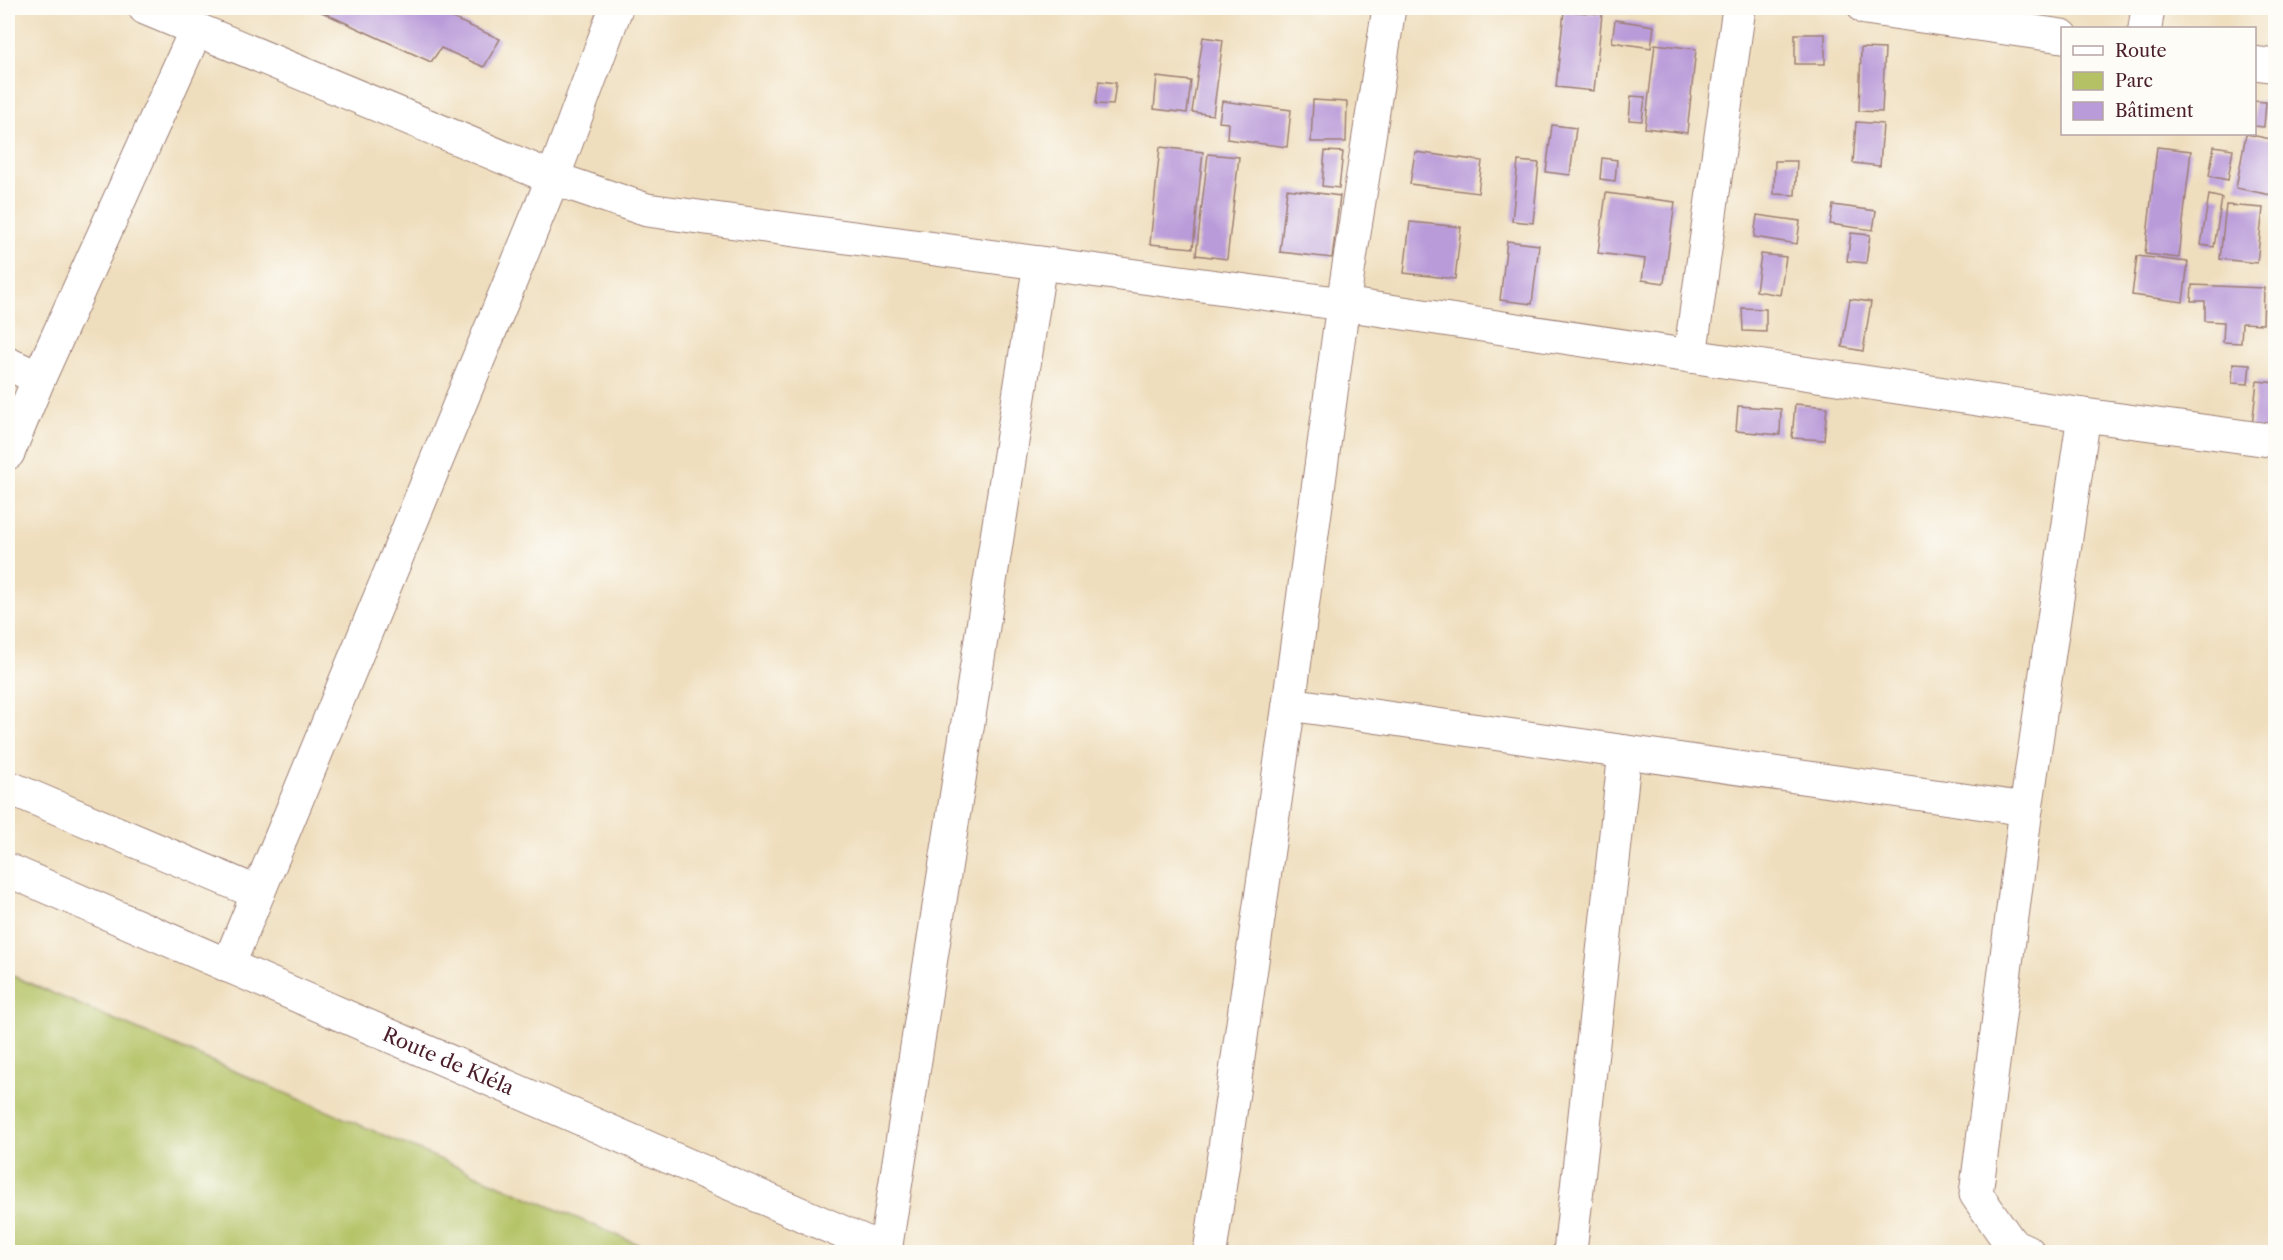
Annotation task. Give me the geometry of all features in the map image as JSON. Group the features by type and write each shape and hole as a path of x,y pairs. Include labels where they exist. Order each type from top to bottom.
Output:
{"street":[{"path":"145,8 553,178 647,210 1343,303 2084,415 2276,441"},
{"path":"228,966 553,178 616,8"},
{"path":"1210,1252 1290,704 1343,303 1389,8"},
{"path":"1690,356 1739,8"},
{"path":"1865,8 2061,36"},
{"path":"2145,27 2148,8"},
{"path":"8,453 39,378 196,30"},
{"path":"2256,63 2276,66"},
{"path":"887,1252 1040,263"},
{"path":"8,364 39,378"},
{"path":"2028,1252 2011,1244 1977,1194 2026,809 2084,415"},
{"path":"1290,704 2026,809"},
{"path":"1570,1252 1625,752"},
{"path":"8,787 258,893"},
{"name":"Route de Kléla","path":"8,870 887,1252"}],"green space":[{"path":"8,974 656,1252 8,1252"}],"building":[{"path":"313,8 458,8 452,18 500,39 484,67 441,48 431,62"},
{"path":"1609,8 1631,8 1630,12"},
{"path":"1564,11 1602,14 1594,91 1556,87"},
{"path":"1615,20 1654,26 1651,48 1612,42"},
{"path":"1795,34 1825,34 1825,64 1795,64"},
{"path":"1203,37 1223,40 1213,115 1192,112"},
{"path":"1655,44 1696,49 1687,133 1645,128"},
{"path":"1861,48 1885,49 1882,112 1859,111"},
{"path":"1157,77 1191,81 1187,113 1154,109"},
{"path":"1099,81 1116,83 1113,105 1096,104"},
{"path":"1631,96 1645,97 1642,121 1629,120"},
{"path":"1313,100 1347,102 1346,142 1311,142"},
{"path":"1222,101 1291,110 1287,147 1227,139 1228,123 1219,122"},
{"path":"2256,101 2266,102 2264,127 2256,126"},
{"path":"1856,122 1883,124 1880,166 1853,163"},
{"path":"1552,125 1576,128 1570,175 1546,172"},
{"path":"2246,135 2276,140 2276,196 2236,188"},
{"path":"2214,146 2233,149 2228,180 2209,176"},
{"path":"1160,147 1203,152 1193,248 1150,244"},
{"path":"2157,147 2191,151 2179,258 2145,254"},
{"path":"1325,151 1343,152 1339,188 1322,186"},
{"path":"1415,152 1482,161 1478,193 1410,184"},
{"path":"1208,154 1239,157 1227,259 1196,255"},
{"path":"1602,158 1617,160 1615,181 1600,179"},
{"path":"1518,161 1539,163 1533,223 1512,221"},
{"path":"1775,161 1797,161 1795,195 1774,194"},
{"path":"1287,189 1340,196 1332,258 1280,252"},
{"path":"1606,193 1675,202 1664,283 1642,280 1645,259 1598,253"},
{"path":"2209,195 2222,198 2214,247 2201,245"},
{"path":"1833,205 1876,211 1873,230 1830,224"},
{"path":"2226,205 2263,208 2257,263 2220,259"},
{"path":"1757,215 1800,221 1797,244 1754,237"},
{"path":"1410,222 1461,227 1455,279 1404,273"},
{"path":"1851,233 1870,235 1866,263 1847,261"},
{"path":"1507,241 1539,245 1532,304 1500,300"},
{"path":"1761,254 1786,257 1780,295 1756,291"},
{"path":"2137,256 2188,262 2183,302 2132,295"},
{"path":"2192,285 2264,288 2263,324 2242,323 2241,343 2223,342 2224,322 2205,321 2205,301 2191,301"},
{"path":"2272,298 2276,298 2276,316 2270,315"},
{"path":"1850,299 1871,302 1863,351 1842,347"},
{"path":"1742,308 1766,309 1766,332 1743,331"},
{"path":"2233,363 2250,364 2248,384 2232,383"},
{"path":"2257,381 2276,383 2276,437 2251,435"},
{"path":"1795,404 1827,407 1824,440 1792,438"},
{"path":"1738,406 1781,409 1780,435 1736,431"}]}
